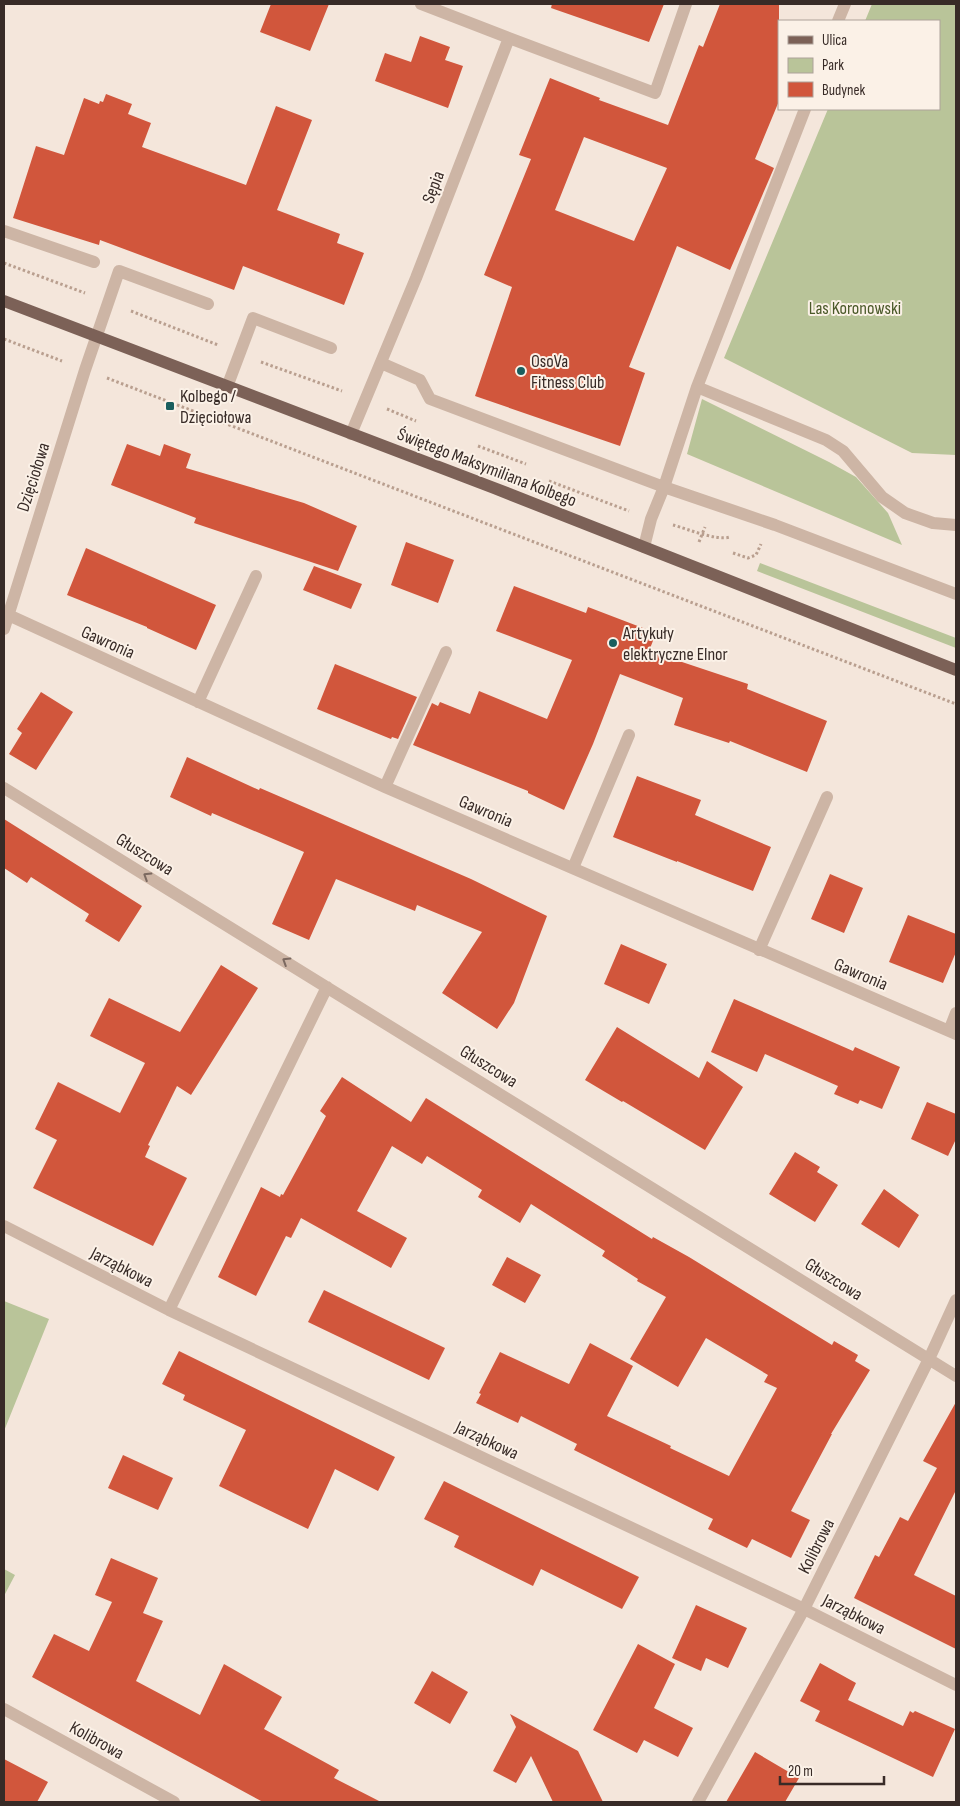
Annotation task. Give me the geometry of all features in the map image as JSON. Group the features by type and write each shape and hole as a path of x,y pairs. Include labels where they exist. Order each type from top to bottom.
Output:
{"main road":[{"name":"Świętego Maksymiliana Kolbego","path":"4,301 644,547 956,670"}],"street":[{"path":"421,4 654,93 686,4"},
{"path":"838,20 845,4"},
{"name":"Sępia","path":"352,434 420,269 509,38"},
{"path":"644,547 653,514 664,487 697,387 805,110"},
{"path":"4,231 94,262"},
{"name":"Dzięciołowa","path":"4,628 6,614 119,271 208,304"},
{"path":"228,386 253,318 331,348"},
{"path":"381,364 420,380 430,400 664,487 770,523 956,594"},
{"path":"697,387 826,440 843,451 882,497 904,514 933,522 956,524"},
{"path":"198,702 256,576"},
{"name":"Gawronia","path":"6,614 385,787 952,1032 956,1013"},
{"path":"385,787 446,652"},
{"path":"573,868 629,735"},
{"name":"Głuszcowa","path":"4,788 956,1376"},
{"path":"760,950 827,797"},
{"path":"168,1310 327,987"},
{"name":"Jarząbkowa","path":"4,1226 168,1310 804,1609 956,1685"},
{"name":"Kolibrowa","path":"698,1802 804,1609 930,1359 956,1300"},
{"name":"Kolibrowa","path":"4,1709 174,1802"}],"path":[{"path":"4,263 420,422"},
{"path":"4,339 956,704"},
{"path":"474,444 529,465"},
{"path":"698,522 706,525 699,543 707,545"},
{"path":"732,553 748,558 756,555 770,523"}],"green space":[{"name":"Las Koronowski","path":"872,4 956,4 956,455 912,453 724,358 828,110 940,110 940,20 865,20"},
{"path":"702,399 856,477 888,513 902,545 687,454"},
{"path":"760,563 956,638 956,648 757,571"},
{"path":"4,1301 49,1319 4,1431"},
{"path":"4,1569 15,1575 4,1596"}],"building":[{"path":"271,4 329,4 310,51 260,32"},
{"path":"552,4 664,4 649,42 551,8"},
{"path":"720,4 779,4 778,103 755,159 774,168 730,270 677,246 629,367 645,373 620,446 475,396 512,287 484,275 531,159 519,155 550,78 600,98 599,100 668,125 699,45 703,47","holes":["584,137 667,168 634,241 555,210"]},
{"path":"420,36 450,47 445,60 463,66 448,108 375,81 385,53 411,62"},
{"path":"106,94 132,104 128,114 151,123 142,147 246,185 276,106 312,120 277,210 340,234 337,243 364,253 344,305 243,266 234,290 100,240 99,245 13,218 36,146 64,155 84,98 99,104 100,101 103,102"},
{"path":"127,444 160,456 164,444 191,454 186,468 304,503 357,526 338,571 194,523 196,518 111,485"},
{"path":"406,542 454,560 438,603 391,585"},
{"path":"86,548 216,605 196,650 147,627 67,595"},
{"path":"314,566 362,584 351,609 303,590"},
{"path":"514,586 586,613 588,607 656,633 649,651 748,684 747,689 827,721 807,772 730,741 729,743 674,725 683,698 620,674 593,744 564,810 528,793 528,791 413,745 432,703 438,706 440,702 470,714 479,691 547,719 572,660 496,631"},
{"path":"335,664 417,697 398,739 392,737 391,739 317,709"},
{"path":"41,692 73,712 36,770 9,754 22,733 17,729"},
{"path":"187,757 259,790 260,788 471,879 547,916 514,1003 497,1029 442,993 482,932 417,905 415,911 336,879 309,940 272,924 304,852 212,813 211,816 170,797"},
{"path":"637,776 701,800 695,815 771,847 753,891 613,837"},
{"path":"4,819 142,906 119,942 85,921 89,914 31,877 27,883 4,868"},
{"path":"830,874 863,888 844,933 811,919"},
{"path":"908,915 956,934 956,952 943,983 889,962"},
{"path":"621,944 667,964 649,1004 604,984"},
{"path":"221,965 258,988 191,1095 177,1086 148,1145 150,1146 145,1157 187,1178 153,1246 33,1188 57,1140 35,1129 58,1082 120,1113 145,1063 90,1036 109,998 180,1032"},
{"path":"734,999 853,1051 855,1047 900,1067 882,1109 860,1100 858,1104 834,1094 838,1086 765,1054 757,1072 711,1052"},
{"path":"617,1027 699,1078 707,1061 743,1087 705,1150 585,1080"},
{"path":"342,1077 411,1122 426,1098 652,1239 653,1237 689,1257 832,1345 834,1341 858,1355 855,1361 870,1370 831,1434 791,1511 810,1520 791,1558 752,1539 747,1548 708,1529 713,1519 574,1450 577,1444 521,1416 518,1423 476,1403 481,1394 479,1393 500,1352 569,1384 590,1343 633,1366 607,1416 729,1476 777,1388 764,1382 768,1375 706,1338 678,1387 630,1359 666,1297 637,1281 638,1279 602,1256 605,1251 531,1204 520,1223 478,1197 482,1190 427,1156 422,1164 392,1146 357,1211 407,1238 391,1268 301,1218 291,1238 286,1236 256,1296 218,1277 261,1187 280,1197 281,1194 283,1195 326,1116 320,1111"},
{"path":"927,1102 956,1114 956,1139 948,1156 911,1139"},
{"path":"795,1152 820,1167 817,1172 838,1185 815,1222 769,1194"},
{"path":"884,1189 919,1215 899,1248 861,1224"},
{"path":"507,1257 541,1275 525,1303 492,1285"},
{"path":"324,1290 445,1348 429,1380 308,1322"},
{"path":"179,1351 395,1457 378,1491 335,1469 308,1529 219,1486 246,1430 183,1400 185,1395 162,1384"},
{"path":"956,1402 956,1490 914,1575 956,1596 956,1649 854,1598 875,1555 879,1557 900,1517 908,1521 937,1468 923,1461"},
{"path":"123,1455 173,1478 158,1510 108,1488"},
{"path":"444,1481 639,1577 622,1609 541,1569 533,1586 454,1547 459,1536 424,1519"},
{"path":"111,1558 158,1578 143,1613 163,1621 136,1681 200,1715 224,1664 282,1697 264,1729 339,1770 334,1778 381,1802 263,1802 32,1677 54,1634 89,1651 112,1602 95,1595"},
{"path":"696,1605 747,1628 728,1668 706,1658 701,1671 672,1658"},
{"path":"638,1644 675,1664 654,1708 693,1728 678,1757 644,1740 637,1753 593,1730"},
{"path":"820,1663 856,1683 848,1700 903,1726 910,1711 913,1713 915,1711 955,1729 933,1777 815,1721 820,1711 800,1701"},
{"path":"432,1671 468,1692 450,1724 414,1703"},
{"path":"510,1714 578,1751 603,1802 553,1802 531,1756 516,1783 493,1771 516,1727"},
{"path":"755,1752 799,1778 785,1802 726,1802"},
{"path":"4,1759 48,1782 37,1802 4,1802"}],"place":[{"name":"OsoVa Fitness Club","path":"521,371"},
{"name":"Kolbego / Dzięciołowa","path":"170,406"},
{"name":"Artykuły elektryczne Elnor","path":"613,643"}]}
